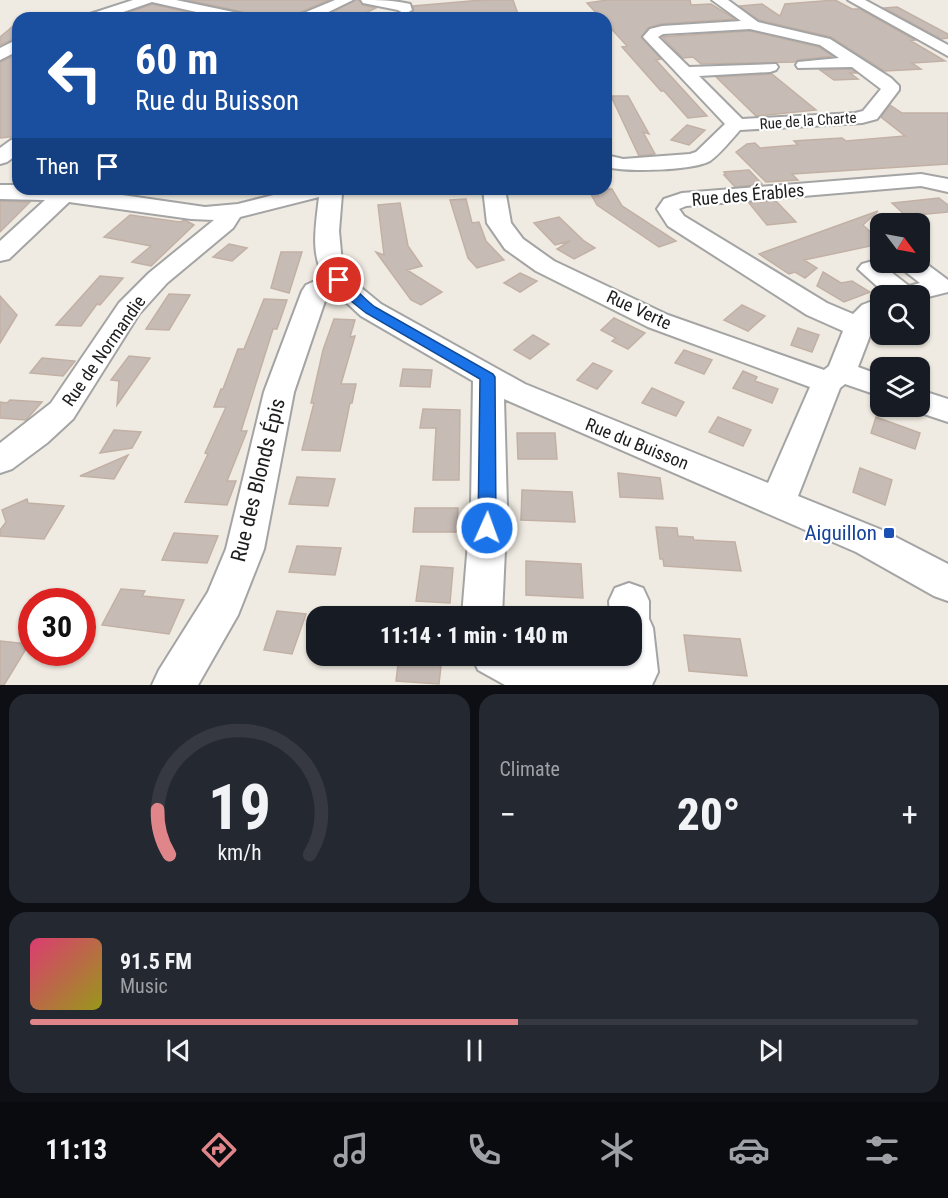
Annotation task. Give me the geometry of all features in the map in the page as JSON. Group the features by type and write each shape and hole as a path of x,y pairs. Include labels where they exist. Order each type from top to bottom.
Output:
{"street":[{"path":"157,0 212,12"},
{"path":"190,12 218,0"},
{"path":"318,12 346,0"},
{"path":"368,0 398,5"},
{"path":"720,0 751,22 750,26"},
{"path":"856,0 876,0"},
{"path":"856,0 948,51"},
{"path":"109,12 140,1"},
{"name":"Rue de la Charte","path":"685,72 650,37 651,35 662,30 750,26 819,40 890,86 890,90 870,115 855,119 735,125"},
{"path":"804,65 855,62"},
{"path":"685,72 770,67"},
{"path":"612,162 623,165 693,160 703,156 735,125 733,120 685,72"},
{"path":"0,158 12,149"},
{"name":"Rue des Érables","path":"858,327 817,309 676,221 668,209 672,204 682,200 876,184 933,181 948,186"},
{"path":"0,254 64,195"},
{"path":"91,195 203,214 231,213 259,208 299,195"},
{"path":"153,206 166,195"},
{"name":"Rue du Buisson","path":"332,195 327,256 339,280 356,299 371,310 488,377 550,408 869,541 948,584"},
{"path":"339,280 343,256 344,195"},
{"name":"Rue Verte","path":"495,195 499,223 514,244 545,266 658,321 834,377"},
{"name":"Rue de Normandie","path":"0,460 35,435 62,411 129,309 158,278 225,223 231,213"},
{"path":"876,273 891,285"},
{"path":"923,273 940,286 930,288"},
{"name":"Rue des Blonds Épis","path":"174,685 224,602 244,549 279,392 315,291 339,280"},
{"path":"778,502 858,327 870,313"},
{"path":"483,606 489,506 488,377"},
{"path":"834,377 870,384"},
{"path":"930,405 948,411"},
{"path":"538,666 636,672 635,666"}],"building":[{"path":"187,0 329,0 300,12 243,12"},
{"path":"355,0 359,0 363,5 376,8 368,12 332,12"},
{"path":"482,0 513,0 517,12 413,12 413,6"},
{"path":"607,0 690,0 691,5 711,4 735,19 661,24 648,28 641,37 661,59 656,60 707,116 688,118 622,47 627,46 612,30 612,12 595,12 587,3"},
{"path":"835,0 852,9 860,9 915,40 911,41 945,61 912,63 921,69 884,71 831,37 759,20 739,6 762,4 780,16 785,4"},
{"path":"152,4 187,12 130,12"},
{"path":"897,7 948,34 948,38 941,39 884,8"},
{"path":"12,27 12,40 0,45 0,37"},
{"path":"750,31 819,47 833,56 795,62 701,64 693,57 683,58 662,37"},
{"path":"12,57 12,137 0,138 0,62"},
{"path":"851,69 856,73 850,73 858,79 834,80 820,70"},
{"path":"772,74 816,110 756,116 716,77"},
{"path":"612,96 628,96 649,134 643,132 655,154 639,156"},
{"path":"890,105 902,113 948,113 948,164 792,174 798,180 766,182 736,152 747,144 755,143 760,148 798,145 794,141 842,138 846,141 905,136 881,117"},
{"path":"687,125 705,130 689,145 671,140"},
{"path":"749,170 762,184 735,187 724,175 726,175 724,172"},
{"path":"612,189 622,206 676,241 659,247 597,205 591,195 612,195"},
{"path":"939,198 948,205 948,212 903,213 892,203"},
{"path":"466,199 472,223 479,222 486,241 504,260 477,268 468,258 450,200"},
{"path":"0,201 30,202 0,232"},
{"path":"776,201 796,222 767,225 749,203"},
{"path":"400,203 408,246 422,266 407,270 442,292 421,305 411,300 376,252 384,255 378,205"},
{"path":"870,214 870,218 863,225 870,232 870,246 804,260 817,268 805,278 795,272 789,274 759,254"},
{"path":"130,215 180,222 185,220 194,225 151,266 132,262 151,246 104,237"},
{"path":"559,217 584,241 595,248 574,259 557,249 570,241 555,245 534,223"},
{"path":"229,244 247,248 232,261 213,257"},
{"path":"281,252 302,252 289,293 271,288"},
{"path":"823,272 841,283 852,281 870,292 844,302 817,286"},
{"path":"520,273 537,281 520,292 504,283"},
{"path":"100,276 123,278 100,305 97,304 81,326 56,325"},
{"path":"169,294 190,295 169,330 146,329"},
{"path":"0,296 17,315 0,343"},
{"path":"264,299 287,300 277,329 273,329 241,431 247,431 227,481 236,481 227,505 185,502 208,454 205,453 226,407 214,407 221,389 223,389 238,349 244,349"},
{"path":"742,305 765,316 748,331 724,320"},
{"path":"614,318 645,333 628,349 612,341 616,338 601,330"},
{"path":"334,319 355,320 350,337 355,336 341,384 356,384 352,403 350,403 340,451 302,450 314,403 311,403 323,350"},
{"path":"798,328 819,335 812,352 791,345"},
{"path":"533,335 549,344 530,359 514,350"},
{"path":"684,350 712,360 704,374 675,363"},
{"path":"129,356 150,358 117,405 119,381 111,380"},
{"path":"42,358 75,361 63,376 30,373"},
{"path":"593,363 612,371 597,389 577,380"},
{"path":"403,369 432,370 430,387 400,386"},
{"path":"743,371 757,377 755,381 778,389 772,403 733,388"},
{"path":"652,388 684,402 676,416 642,403"},
{"path":"10,400 42,402 26,420 0,418 0,402 7,403"},
{"path":"423,409 460,410 459,480 433,480 436,428 420,428"},
{"path":"718,417 751,430 743,446 709,432"},
{"path":"876,417 920,433 915,449 871,433"},
{"path":"114,430 141,432 132,448 100,453"},
{"path":"517,433 555,433 557,459 518,459"},
{"path":"128,455 114,479 80,476"},
{"path":"860,468 892,480 885,505 853,492"},
{"path":"618,473 660,478 663,499 620,497"},
{"path":"297,477 335,479 328,506 289,504"},
{"path":"522,490 572,492 575,522 521,520"},
{"path":"27,499 28,503 64,506 44,539 0,536 0,530 6,522 2,510"},
{"path":"415,508 458,508 457,532 413,532"},
{"path":"656,527 677,528 678,536 693,537 694,540 735,542 741,571 664,566 663,559 660,559"},
{"path":"174,533 218,536 207,563 162,560"},
{"path":"297,546 341,548 335,575 289,572"},
{"path":"526,561 581,564 583,598 526,595"},
{"path":"421,566 453,568 450,603 416,601"},
{"path":"121,589 145,591 142,596 184,600 169,634 102,625"},
{"path":"277,611 306,614 292,654 264,650"},
{"path":"684,635 740,639 747,676 689,671"},
{"path":"0,641 18,643 18,662 4,685 0,685"},
{"path":"398,666 441,666 439,684 396,681"}],"place":[{"name":"Aiguillon","path":"889,533"}],"route":[{"path":"339,280 356,299 371,310 488,377 489,506 487,528"}]}
